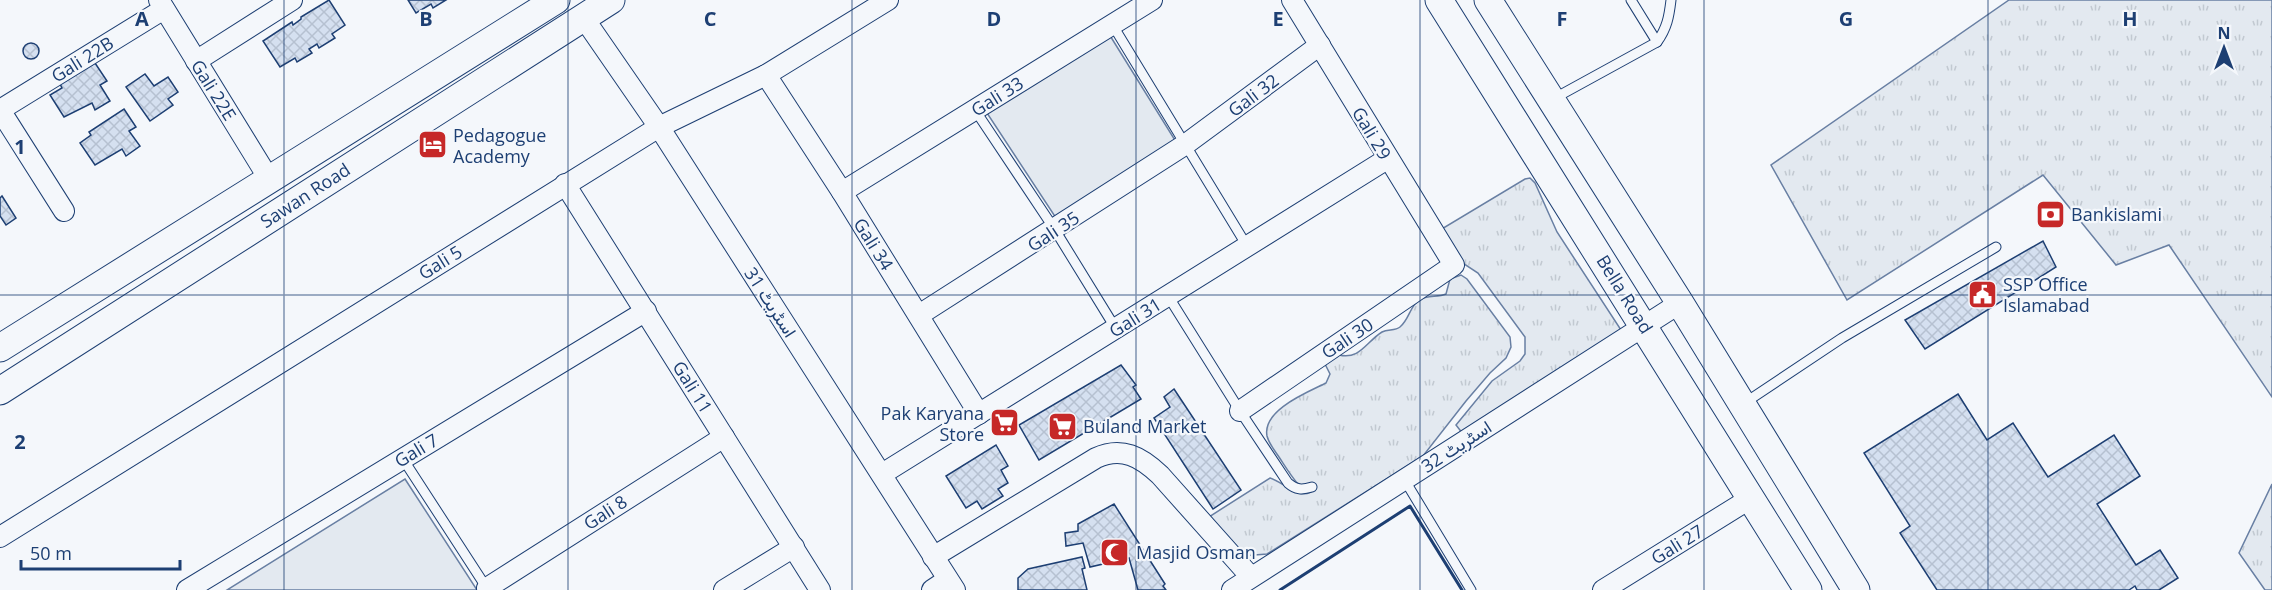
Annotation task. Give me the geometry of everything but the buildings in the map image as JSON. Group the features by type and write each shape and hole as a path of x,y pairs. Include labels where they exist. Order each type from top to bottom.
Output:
{"street":[{"path":"196,61 292,0"},
{"name":"Sawan Road","path":"0,348 556,0"},
{"name":"Sawan Road","path":"0,392 611,0"},
{"name":"Gali 5","path":"0,537 659,127 766,75 888,0"},
{"name":"Gali 33","path":"842,192 1152,0"},
{"name":"Gali 29","path":"1292,0 1387,159 1454,265"},
{"name":"Bella Road","path":"1439,0 1808,590"},
{"path":"1488,0 1680,303 1853,589"},
{"name":"Gali 22E","path":"161,4 269,179"},
{"name":"Gali 22B","path":"0,110 161,4"},
{"name":"اسٹریٹ 31","path":"583,17 659,127 882,474 933,557 945,587"},
{"name":"Gali 32","path":"1186,144 1320,45"},
{"name":"Gali 34","path":"766,75 842,192 979,414"},
{"path":"0,110 64,211"},
{"name":"Gali 35","path":"919,315 1186,144"},
{"name":"Gali 31","path":"882,474 1387,159"},
{"name":"Gali 11","path":"565,184 820,590"},
{"name":"Gali 30","path":"1239,411 1454,265"},
{"name":"اسٹریٹ 32","path":"1232,590 1680,303"},
{"name":"Gali 7","path":"187,590 207,585 403,459 646,310"},
{"name":"Gali 8","path":"487,589 724,437"},
{"path":"933,557 1096,458 1115,452 1135,456 1153,468 1251,577"},
{"name":"Gali 27","path":"1603,590 1751,498"},
{"path":"724,590 794,547"}],"lane":[{"path":"1631,0 1656,42"},
{"path":"1551,100 1656,42 1665,31 1669,20 1671,0"},
{"path":"1112,24 1247,246"},
{"path":"975,110 1055,230 1116,328"},
{"path":"1742,405 1842,338 1995,247"},
{"path":"1168,296 1239,411 1288,483 1294,488 1304,490 1312,487"},
{"path":"403,459 487,589"},
{"path":"1404,479 1471,590"}],"green space":[{"path":"2009,0 2272,0 2272,397 2169,245 2116,265 2043,175 1847,300 1771,165"},
{"path":"1109,34 1178,145 1056,218 985,110"},
{"path":"1530,178 1535,183 1557,232 1623,333 1463,434 1456,425 1492,381 1520,361 1525,354 1525,337 1478,273 1458,260 1440,230"},
{"path":"1461,275 1467,279 1510,337 1511,347 1506,358 1466,401 1423,456 1267,554 1242,556 1201,522 1270,478 1298,493 1310,493 1315,489 1298,484 1272,447 1267,436 1267,427 1272,418 1288,403 1326,383 1330,374 1325,364 1339,355 1358,353 1382,332 1400,327 1419,300 1446,294 1450,279"},
{"path":"405,479 477,590 227,590"},
{"path":"2272,484 2272,590 2265,590 2239,553"}],"wall":[{"path":"1280,590 1410,506 1462,590"}],"place":[{"name":"Pedagogue Academy","path":"432,145"},
{"name":"Bankislami","path":"2050,214"},
{"name":"SSP Office Islamabad","path":"1982,294"},
{"name":"Pak Karyana Store","path":"1005,423"},
{"name":"Buland Market","path":"1062,426"},
{"name":"Masjid Osman","path":"1115,552"}]}
